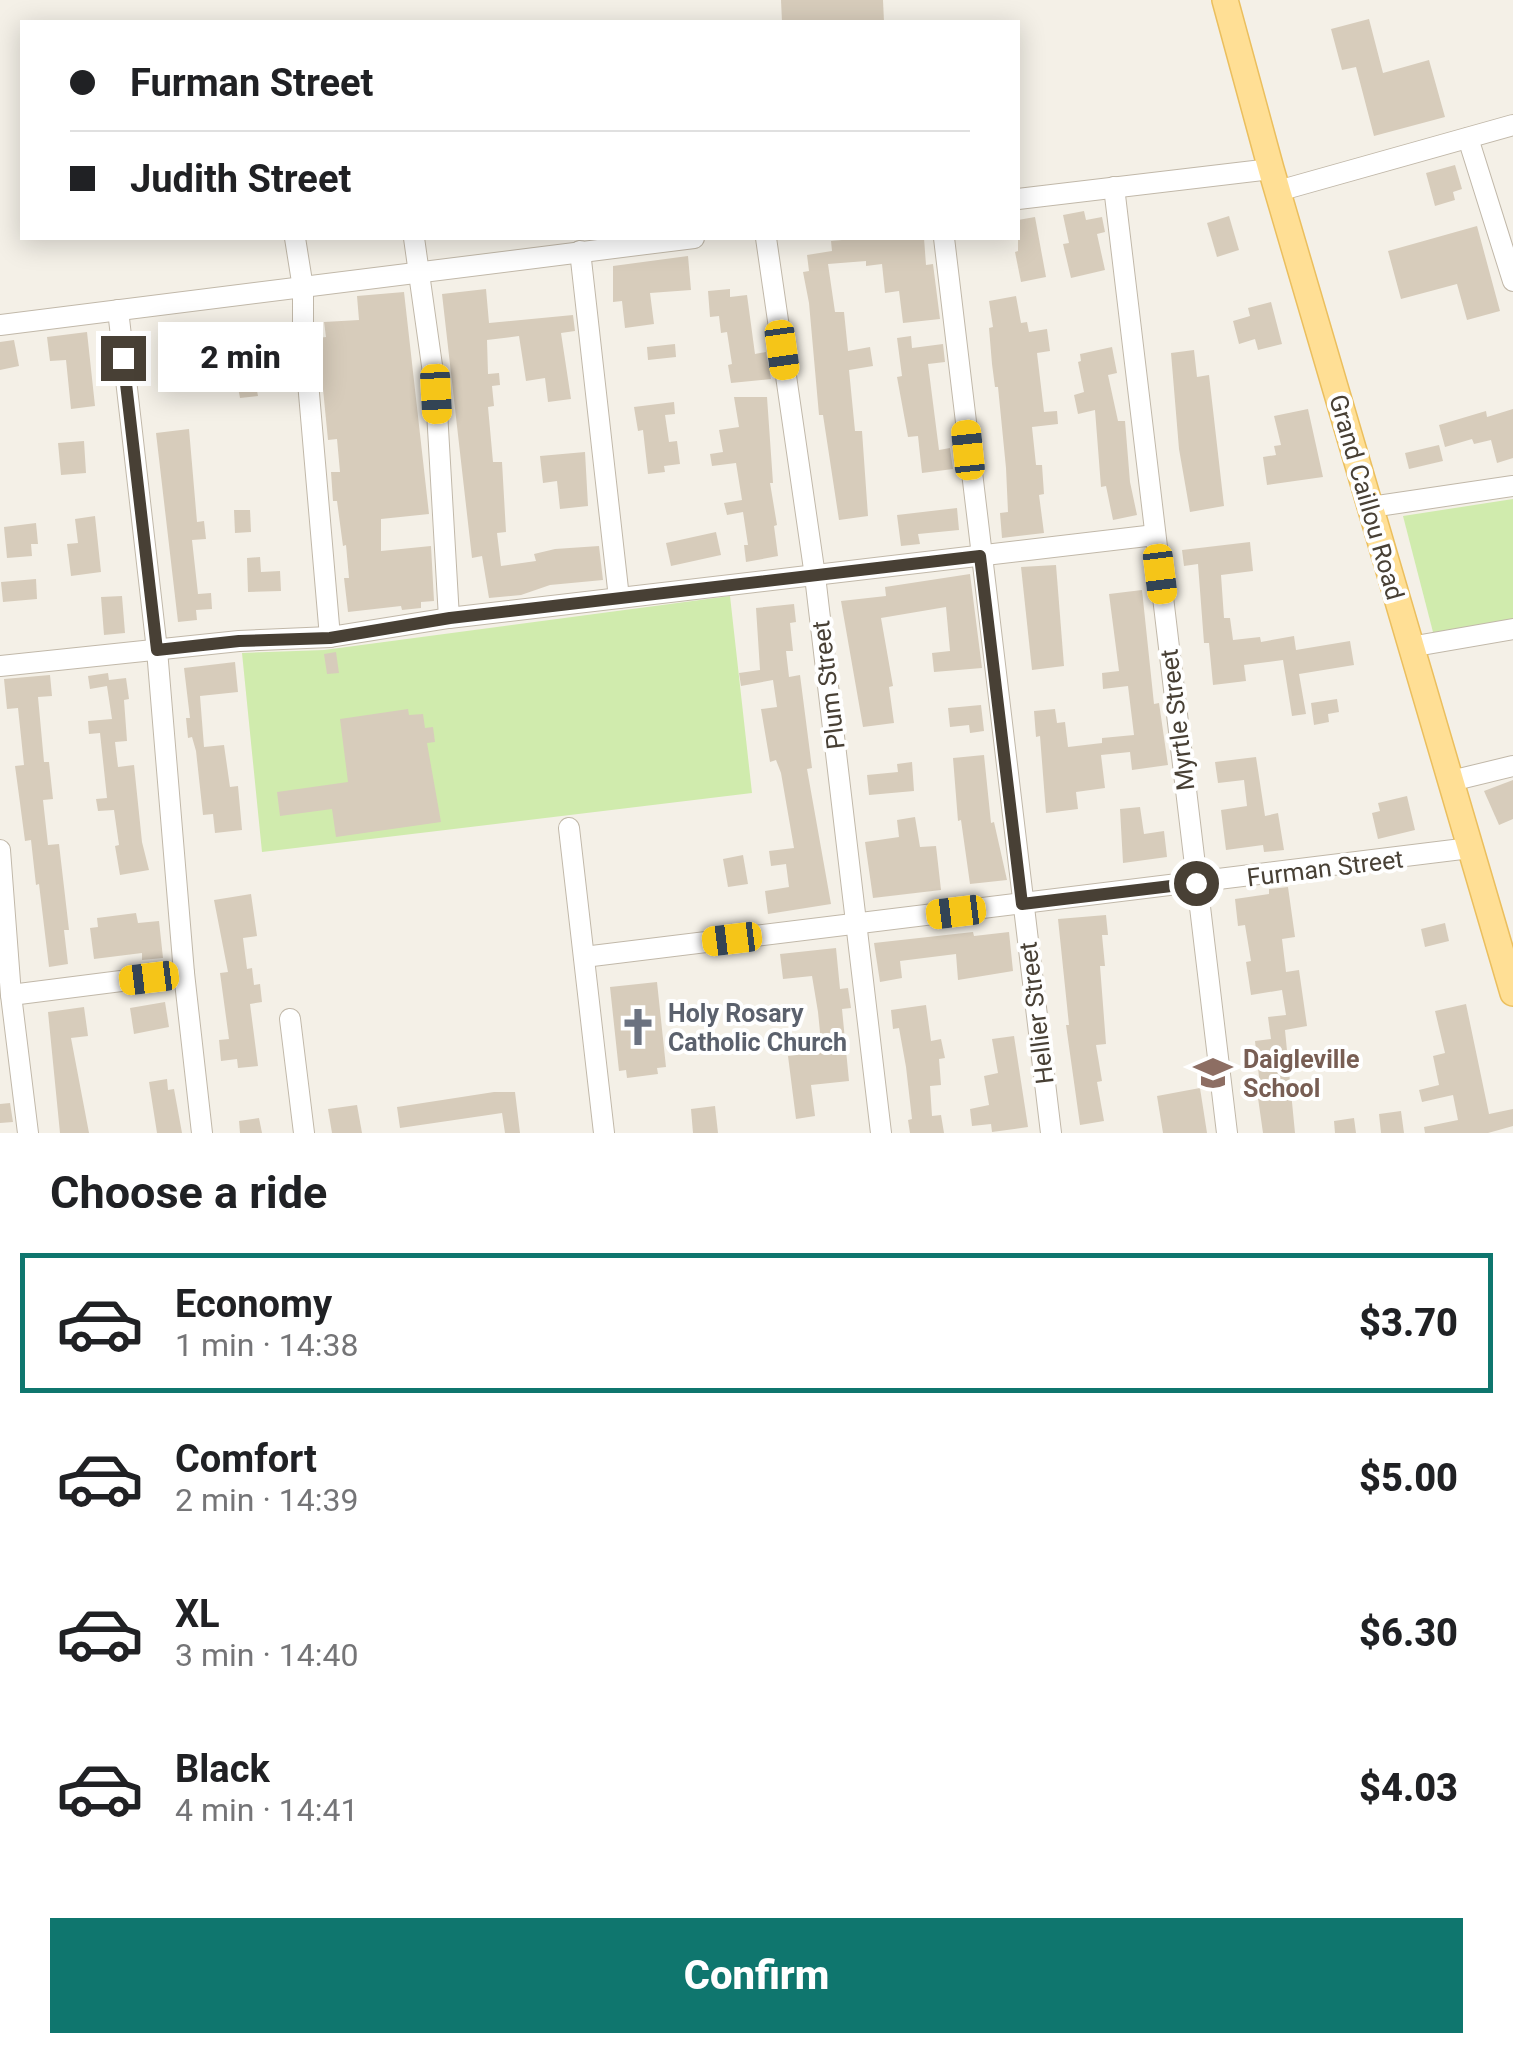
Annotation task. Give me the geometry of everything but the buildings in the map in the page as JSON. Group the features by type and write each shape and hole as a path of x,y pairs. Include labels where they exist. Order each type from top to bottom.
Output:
{"main road":[{"name":"Grand Caillou Road","path":"1233,1 1274,180 1513,993"}],"street":[{"path":"1020,199 1114,188 1274,180 1513,126"},
{"path":"1468,138 1513,282"},
{"name":"Myrtle Street","path":"1114,188 1227,1133"},
{"path":"295,240 303,288 304,344 330,638"},
{"path":"414,240 436,394 450,618"},
{"path":"0,325 420,273 536,247 580,251 658,240"},
{"name":"Plum Street","path":"766,240 816,576 881,1133"},
{"name":"Hellier Street","path":"944,240 1051,1133"},
{"path":"580,251 619,598"},
{"path":"118,310 157,650 184,974 202,1133"},
{"path":"1371,507 1513,486"},
{"path":"0,666 239,641 330,638 450,618 1155,535"},
{"path":"1410,647 1513,629"},
{"path":"1451,781 1513,766"},
{"path":"569,828 604,1133"},
{"name":"Furman Street","path":"584,958 1470,848"},
{"path":"0,850 28,1133"},
{"path":"12,995 184,974"},
{"path":"290,1019 304,1133"}],"green space":[{"path":"1513,499 1513,622 1434,636 1403,516"},
{"path":"730,596 752,793 262,852 242,653 324,650"}],"place":[{"name":"Holy Rosary Catholic Church","path":"638,1027"},
{"name":"Daigleville School","path":"1213,1073"}],"route":[{"path":"123,358 157,650 239,641 330,638 450,618 980,556 1022,904 1196,883"}]}
